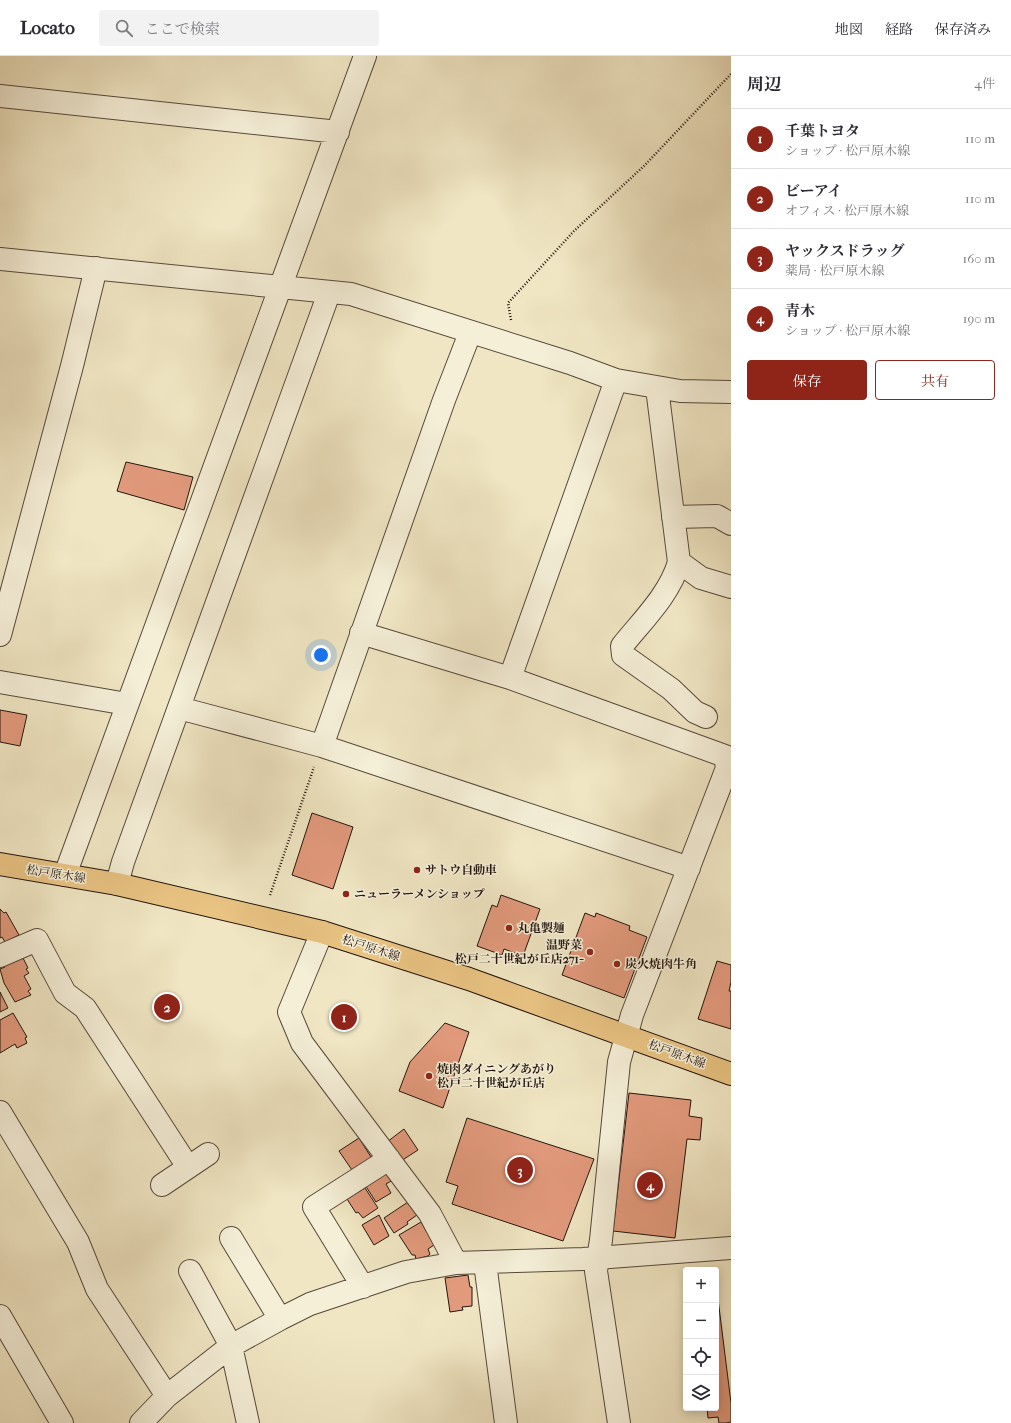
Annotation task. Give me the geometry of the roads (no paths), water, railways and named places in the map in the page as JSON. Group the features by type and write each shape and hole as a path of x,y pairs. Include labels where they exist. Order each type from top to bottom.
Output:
{"main road":[{"name":"松戸原木線","path":"0,864 117,884 322,932 469,979 731,1074"}],"street":[{"path":"65,875 365,56"},
{"path":"0,96 338,132"},
{"path":"0,259 351,294 616,380 680,391 731,392"},
{"path":"0,635 72,366 96,268"},
{"path":"117,884 123,862 329,293"},
{"path":"322,746 361,633 470,333"},
{"path":"510,678 616,380"},
{"path":"657,388 679,562 675,575 654,606 622,646 622,655 671,689 695,712 706,717"},
{"path":"673,516 717,516 731,524"},
{"path":"679,562 700,578 731,587"},
{"path":"361,633 510,678 725,756 727,768 632,1015 619,1062 601,1240 596,1271 620,1423"},
{"path":"0,682 127,704"},
{"path":"179,708 322,746 689,868"},
{"path":"322,932 289,1012 302,1043 430,1214 456,1263"},
{"path":"0,956 37,940 65,993 85,1008 188,1167"},
{"path":"0,1112 78,1242 97,1289 167,1396"},
{"path":"162,1184 208,1154"},
{"path":"363,1287 314,1207 389,1159"},
{"path":"231,1238 280,1319"},
{"path":"142,1422 167,1396 231,1346 310,1304 406,1272 456,1263 597,1258 731,1248"},
{"path":"485,1263 506,1423"},
{"path":"190,1270 231,1346 248,1423"},
{"path":"0,1316 62,1423"}],"place":[{"name":"サトウ自動車","path":"417,870"},
{"name":"ニューラーメンショップ","path":"346,894"},
{"name":"丸亀製麺","path":"509,928"},
{"name":"温野菜 松戸二十世紀が丘店271-","path":"590,952"},
{"name":"炭火焼肉牛角","path":"617,964"},
{"name":"ビーアイ","path":"167,1007"},
{"name":"千葉トヨタ","path":"344,1017"},
{"name":"焼肉ダイニングあがり 松戸二十世紀が丘店","path":"429,1076"},
{"name":"ヤックスドラッグ","path":"520,1170"},
{"name":"青木","path":"650,1185"}]}
